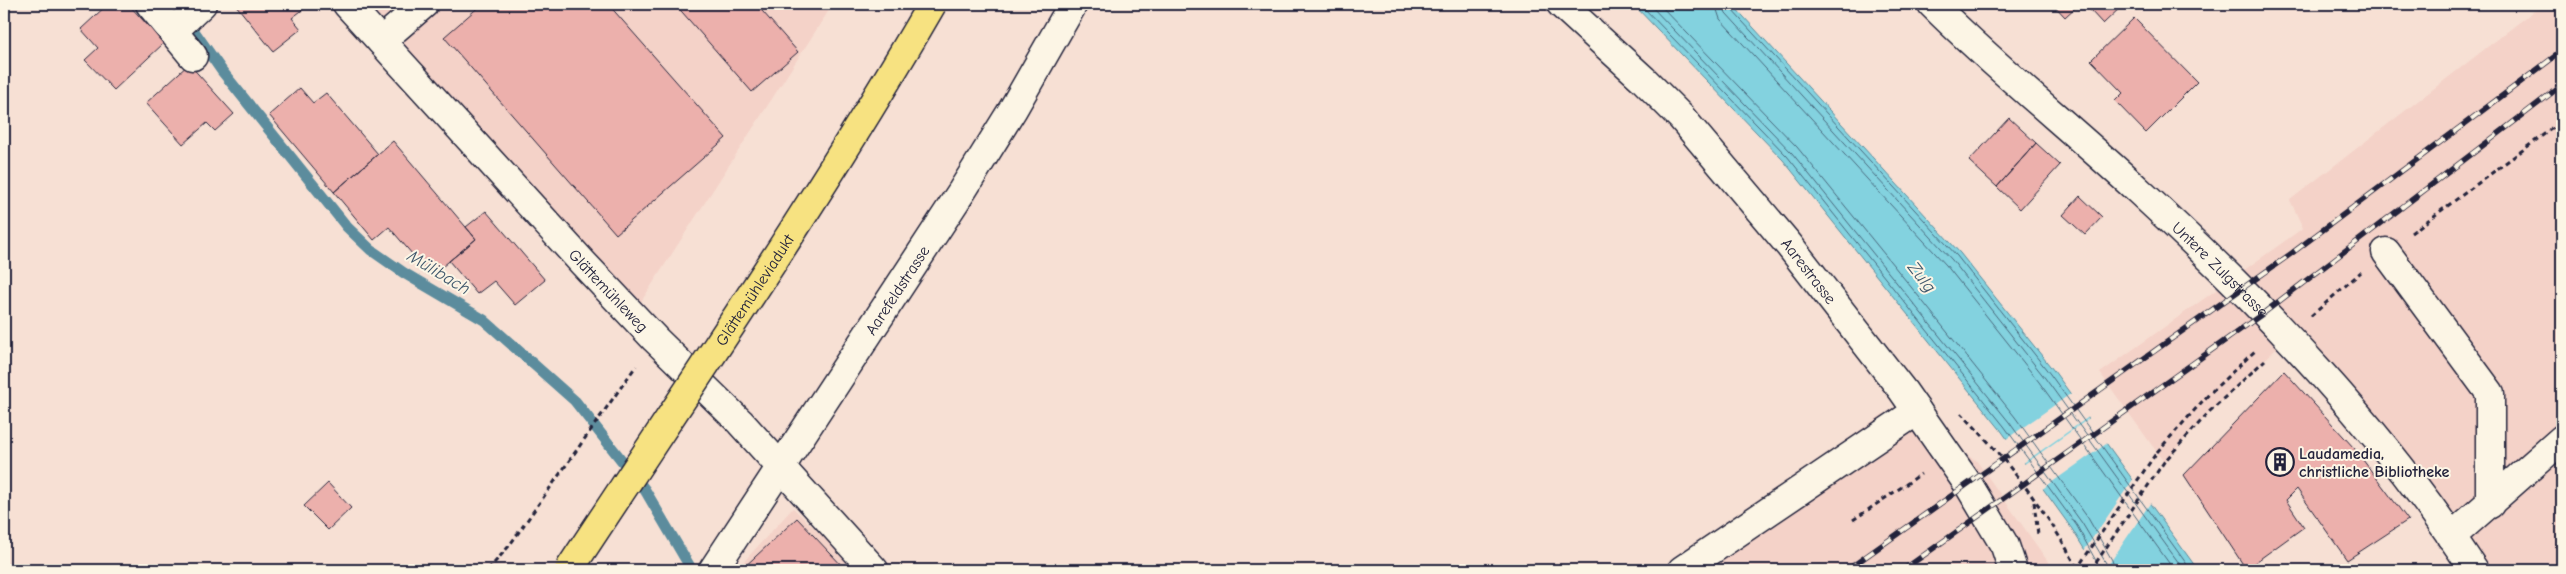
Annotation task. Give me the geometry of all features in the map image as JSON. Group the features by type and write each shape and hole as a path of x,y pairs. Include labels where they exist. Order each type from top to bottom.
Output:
{"highway":[{"name":"Glättemühleviadukt","path":"569,570 834,168 932,4"}],"street":[{"path":"150,4 187,18 193,56"},
{"name":"Glättemühleweg","path":"347,4 655,339 740,422 874,570"},
{"path":"381,41 424,4"},
{"name":"Aarefeldstrasse","path":"714,569 967,182 1013,109 1073,4"},
{"name":"Aarestrasse","path":"1561,4 1643,79 1687,124 1789,245 1917,411 1997,532 2013,570"},
{"name":"Untere Zulgstrasse","path":"1932,4 2194,242 2285,333 2391,458 2474,570"},
{"path":"2386,252 2490,393 2490,504"},
{"path":"1682,570 1917,411"},
{"path":"2451,537 2562,439"}],"path":[{"path":"2076,570 2157,452 2209,394 2386,252 2562,121"},
{"path":"2091,570 2164,462 2285,333"},
{"path":"488,570 509,546 655,339"},
{"path":"1853,520 1948,456"},
{"path":"2034,501 2036,519"}],"shaded area":[{"path":"348,4 833,4 635,311"},
{"path":"2543,4 2562,4 2562,570 2474,570 2289,337 2210,411 2164,462 2100,373 2303,228 2290,200"},
{"path":"1883,414 1976,460 2054,570 1665,570"},
{"path":"793,508 858,570 736,570"}],"water":[{"name":"Zulg","path":"1633,4 1732,4 1960,253 2054,371 2198,570 2097,570 2072,529 2000,429 1783,160"}],"pier":[{"path":"2073,392 2090,416 2022,464 2005,440"},
{"path":"2091,417 2109,442 2041,490 2023,465"},
{"path":"2134,478 2151,502 2105,570 2094,570 2083,552"}],"building":[{"path":"108,4 128,4 164,43 114,90 85,60 98,48 81,29"},
{"path":"235,4 301,4 305,8 292,18 301,29 273,51"},
{"path":"482,4 608,4 726,138 616,234 444,37"},
{"path":"675,4 756,4 798,52 752,92"},
{"path":"2053,4 2079,4 2065,17"},
{"path":"2097,4 2124,4 2103,24 2090,10"},
{"path":"2134,18 2197,82 2146,133 2115,101 2123,93 2091,60"},
{"path":"189,64 234,114 215,131 207,123 183,144 146,103"},
{"path":"300,88 313,103 326,93 378,154 334,192 269,115"},
{"path":"2009,118 2036,143 1997,187 1969,161"},
{"path":"393,141 476,239 431,276 389,227 374,240 334,192"},
{"path":"2036,143 2060,165 2020,209 1997,187"},
{"path":"2080,196 2102,217 2085,235 2063,215"},
{"path":"486,211 545,280 515,305 494,281 477,294 449,261 476,239 466,227"},
{"name":"Laudamedia, christliche Bibliotheke","path":"2284,371 2354,448 2408,520 2347,560 2297,489 2286,500 2304,527 2246,569 2184,475"},
{"path":"328,483 351,508 328,530 304,506"},
{"path":"797,518 846,570 741,570"}],"waterway":[{"name":"Mülibach","path":"175,4 222,71 347,227 371,250 404,273 484,320 575,401 645,490 689,565"}],"railway":[{"path":"1847,570 2292,253 2562,51"},
{"path":"1903,570 2265,312 2562,85"}],"place":[{"name":"Laudamedia, christliche Bibliotheke","path":"2280,462"}]}
